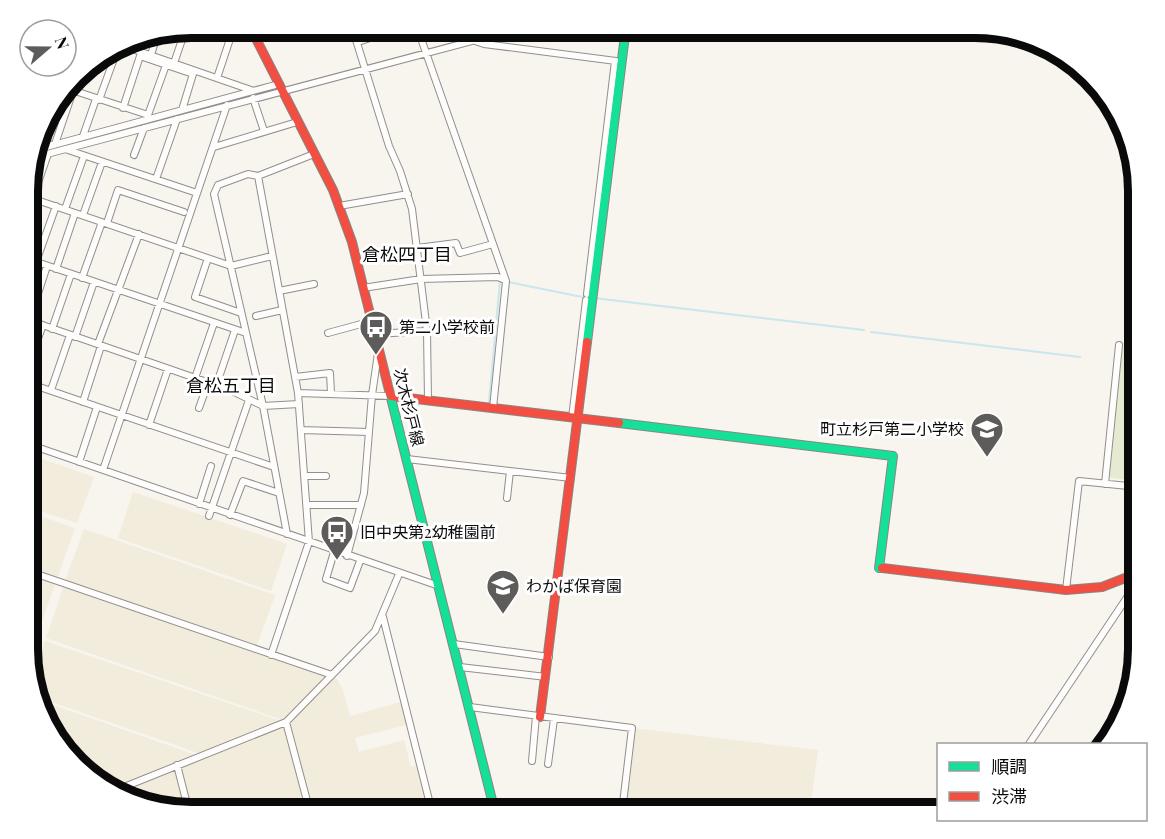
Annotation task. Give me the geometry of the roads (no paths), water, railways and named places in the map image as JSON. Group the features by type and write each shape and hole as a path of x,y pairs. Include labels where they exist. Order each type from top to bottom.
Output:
{"street":[{"path":"174,63 183,38"},
{"path":"217,78 230,38"},
{"name":"次木杉戸線","path":"255,38 339,206 372,321 492,801"},
{"path":"356,38 389,146 408,194 427,331 428,400"},
{"path":"358,42 370,38"},
{"path":"421,38 506,281 493,408"},
{"path":"44,147 148,117 280,87 367,71 479,38"},
{"path":"532,761 549,657 571,478 587,297 618,61 623,38"},
{"path":"475,41 618,61"},
{"path":"151,56 155,42"},
{"path":"132,49 217,78 253,94 264,131"},
{"path":"123,108 140,56 194,74 182,110"},
{"path":"83,136 114,58"},
{"path":"575,419 618,61"},
{"path":"148,117 166,65"},
{"path":"53,145 75,91 148,117"},
{"path":"42,155 227,105 253,94"},
{"path":"103,470 227,105"},
{"path":"156,179 177,119"},
{"path":"214,147 297,122"},
{"path":"134,155 144,128"},
{"path":"46,143 53,145"},
{"path":"65,149 197,194"},
{"path":"39,178 48,154"},
{"path":"287,534 263,406 214,188 248,174 258,176 314,154"},
{"path":"65,209 84,156"},
{"path":"83,215 102,162"},
{"path":"258,176 298,393 309,542 271,654"},
{"path":"82,278 118,190 184,212"},
{"path":"339,206 408,194"},
{"path":"38,200 231,266 272,256"},
{"path":"38,247 56,206"},
{"path":"56,269 75,213"},
{"path":"83,402 99,345 139,234"},
{"path":"417,248 456,243 460,253 493,244"},
{"path":"208,258 195,297 241,314"},
{"path":"38,263 246,333"},
{"path":"38,293 47,266"},
{"path":"52,328 71,274"},
{"path":"363,288 421,279 498,277 506,281"},
{"path":"51,390 94,282"},
{"path":"279,291 314,284"},
{"path":"256,315 282,310"},
{"path":"328,333 372,321"},
{"path":"38,323 195,378 263,406 299,404"},
{"path":"195,378 214,323"},
{"path":"38,336 42,325"},
{"path":"216,386 235,330"},
{"path":"375,334 427,331"},
{"path":"1105,484 1119,345"},
{"path":"347,556 362,505 378,347"},
{"path":"149,425 168,369"},
{"path":"295,376 330,373 331,393"},
{"path":"200,408 208,383"},
{"path":"38,386 274,467"},
{"path":"298,393 391,396 893,456 879,568 1066,590 1088,590 1127,578"},
{"path":"211,512 249,400"},
{"path":"79,462 98,407"},
{"path":"301,430 369,432"},
{"path":"38,448 199,504 211,512 230,515 439,586"},
{"path":"407,459 571,478"},
{"path":"199,504 211,466"},
{"path":"507,498 510,471"},
{"path":"305,476 326,476"},
{"path":"1066,590 1079,481 1127,486"},
{"path":"230,515 243,482 279,494"},
{"path":"307,505 362,505"},
{"path":"344,527 356,527"},
{"path":"334,552 326,579 350,588 360,561"},
{"path":"38,574 332,675"},
{"path":"124,786 286,722 375,631 399,574"},
{"path":"1030,743 1127,597"},
{"path":"382,617 429,801"},
{"path":"454,645 549,657"},
{"path":"460,667 546,677"},
{"path":"470,707 632,728 623,802"},
{"path":"548,764 554,719"},
{"path":"286,722 307,801"},
{"path":"177,765 186,801"}],"waterway":[{"path":"489,402 500,281"},
{"path":"508,282 577,296 864,330"},
{"path":"871,332 1080,357"}],"place":[{"name":"第二小学校前","path":"376,356"},
{"name":"町立杉戸第二小学校","path":"987,458"},
{"name":"旧中央第2幼稚園前","path":"337,561"},
{"name":"わかば保育園","path":"503,615"}],"district":[{"name":"倉松四丁目","path":"407,255"},
{"name":"倉松五丁目","path":"231,386"}]}
